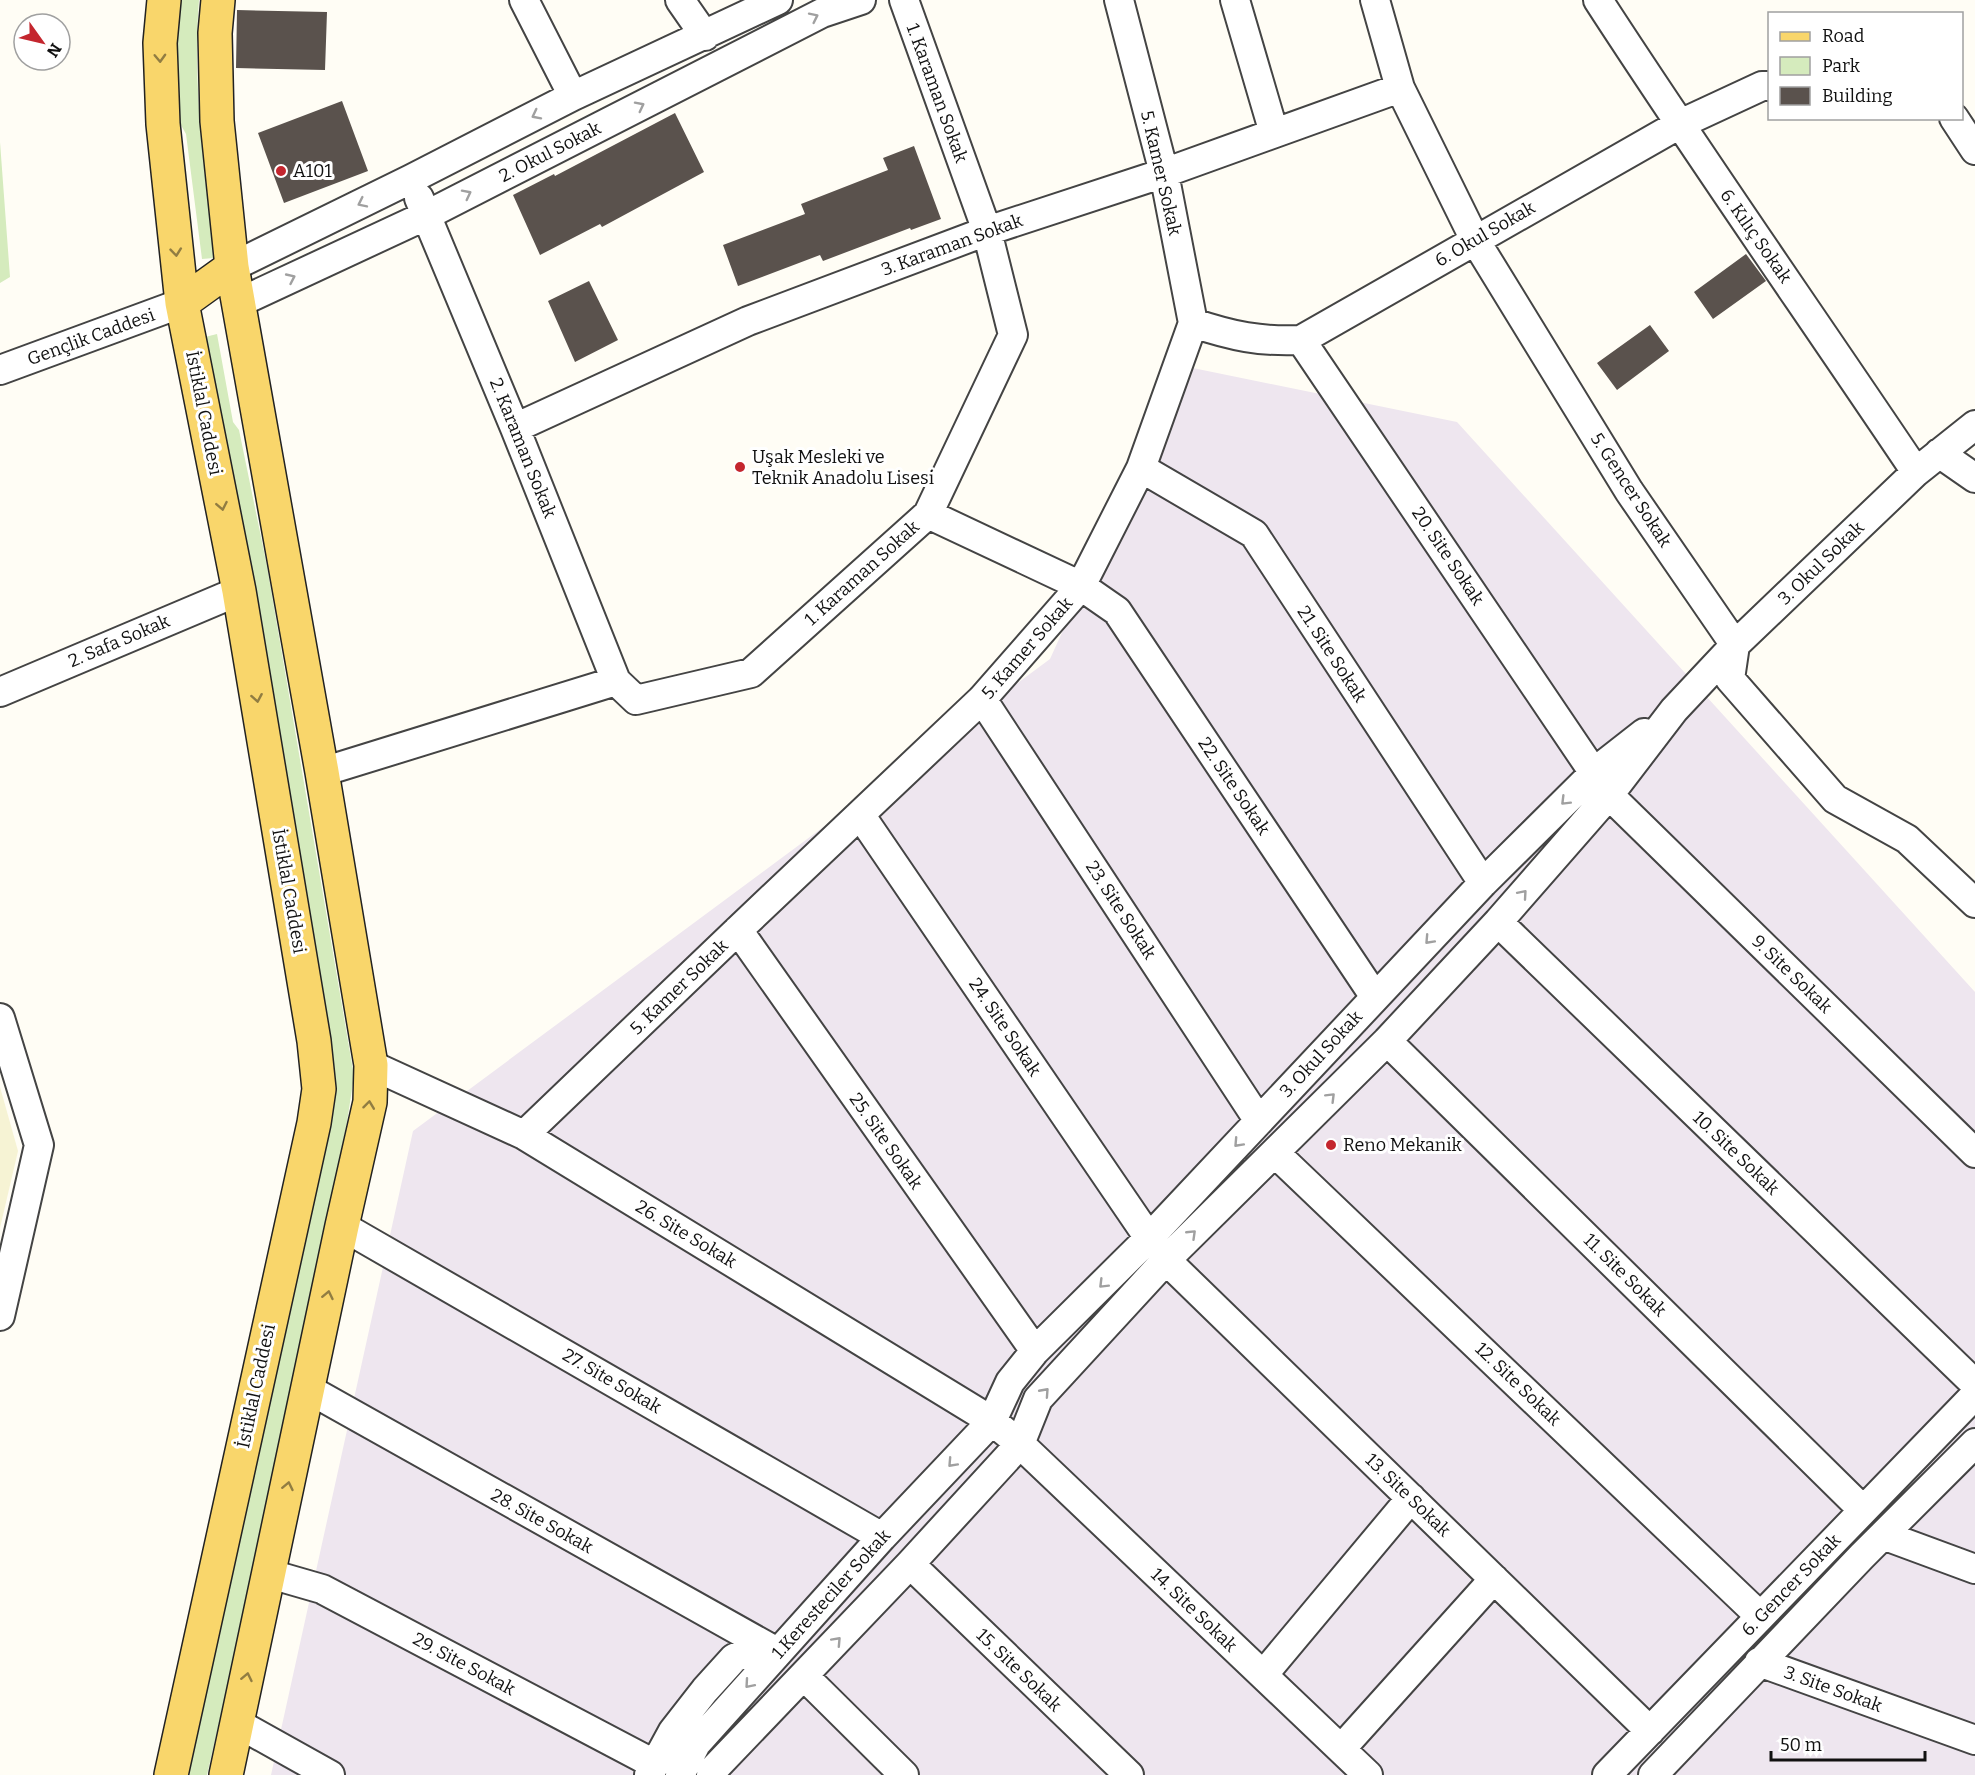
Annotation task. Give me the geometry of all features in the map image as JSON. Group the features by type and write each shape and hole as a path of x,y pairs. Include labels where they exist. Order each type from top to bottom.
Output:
{"main road":[{"name":"İstiklal Caddesi","path":"164,0 160,43 163,124 182,303 239,591 314,1041 319,1089 314,1124 171,1775"},
{"path":"218,0 215,33 217,121 237,303 322,772 371,1065 370,1102 226,1775"},
{"path":"182,303 232,267"},
{"path":"182,303 237,303"}],"street":[{"path":"524,0 573,96"},
{"path":"680,0 705,36"},
{"path":"232,267 573,96 778,0"},
{"name":"2. Okul Sokak","path":"237,303 427,215 822,13 861,0"},
{"name":"1. Karaman Sokak","path":"616,681 636,700 751,673 928,514 1012,335 987,231 904,0"},
{"name":"5. Kamer Sokak","path":"524,1136 982,699 1081,586 1141,468 1193,324 1164,173 1119,0"},
{"path":"1234,0 1274,133"},
{"name":"5. Gencer Sokak","path":"1376,0 1400,88 1474,240 1629,491 1735,645"},
{"name":"6. Kılıç Sokak","path":"1598,0 1678,124 1798,296 1916,472"},
{"name":"6. Okul Sokak","path":"1193,324 1229,336 1281,341 1301,340 1678,124 1762,86 1768,86"},
{"name":"3. Karaman Sokak","path":"515,428 748,321 987,231 1164,173 1400,88"},
{"path":"1955,120 1975,150"},
{"name":"2. Karaman Sokak","path":"411,179 515,428 616,681"},
{"name":"Gençlik Caddesi","path":"0,370 182,303"},
{"name":"20. Site Sokak","path":"1301,340 1602,784"},
{"path":"1962,441 1975,478"},
{"name":"3. Okul Sokak","path":"1020,1444 1038,1399 1259,1121 1483,883 1602,784 1735,645 1916,472 1962,441"},
{"name":"21. Site Sokak","path":"1141,468 1254,534 1483,883"},
{"name":"22. Site Sokak","path":"928,514 1081,586 1117,611 1376,997"},
{"name":"2. Safa Sokak","path":"0,692 239,591"},
{"path":"1735,645 1730,679 1835,800 1907,839 1975,903"},
{"path":"322,772 616,681"},
{"name":"23. Site Sokak","path":"982,699 1259,1121"},
{"name":"3. Okul Sokak","path":"992,1421 1010,1382 1035,1351 1275,1153 1387,1041 1498,922 1602,784"},
{"name":"9. Site Sokak","path":"1602,784 1975,1153"},
{"name":"24. Site Sokak","path":"861,816 1157,1249"},
{"name":"10. Site Sokak","path":"1498,922 1975,1384"},
{"name":"25. Site Sokak","path":"738,930 1035,1351"},
{"path":"0,1018 39,1145 0,1316"},
{"name":"11. Site Sokak","path":"1387,1041 1863,1510"},
{"name":"26. Site Sokak","path":"371,1065 524,1136 992,1421 1020,1444"},
{"name":"12. Site Sokak","path":"1275,1153 1760,1616"},
{"name":"27. Site Sokak","path":"342,1226 882,1537"},
{"name":"13. Site Sokak","path":"1157,1249 1650,1731"},
{"name":"28. Site Sokak","path":"308,1389 770,1649"},
{"name":"6. Gencer Sokak","path":"1607,1775 1975,1395"},
{"name":"1.Keresteciler Sokak","path":"680,1775 696,1743 770,1649 882,1537 992,1421"},
{"name":"6. Gencer Sokak","path":"1653,1775 1759,1662 1975,1443"},
{"name":"1.Keresteciler Sokak","path":"711,1775 713,1770 910,1564 1020,1444"},
{"name":"14. Site Sokak","path":"1020,1444 1368,1775"},
{"path":"1263,1675 1411,1498"},
{"path":"1883,1535 1975,1569"},
{"name":"15. Site Sokak","path":"910,1564 1129,1775"},
{"name":"29. Site Sokak","path":"270,1574 322,1589 652,1770"},
{"path":"1341,1749 1494,1579"},
{"path":"652,1770 673,1731 734,1658 770,1649"},
{"name":"3. Site Sokak","path":"1759,1662 1975,1740"},
{"path":"804,1676 904,1775"},
{"path":"237,1723 330,1775"}],"shaded area":[{"path":"1183,366 1457,422 1975,992 1975,1775 271,1775 413,1131 1050,659"},
{"path":"0,1087 18,1151 0,1228"}],"green space":[{"path":"178,0 199,0 198,97 214,258 202,259 186,134 177,118"},
{"path":"0,142 10,277 0,283"},
{"path":"217,334 233,422 239,430 267,566 354,1076 347,1122 265,1520 207,1775 185,1775 333,1087 334,1066 205,337"}],"building":[{"path":"237,10 327,12 325,70 236,68"},
{"path":"342,101 368,171 284,203 258,133"},
{"path":"675,113 704,172 602,227 600,224 540,255 513,195 554,174 555,176"},
{"path":"914,146 941,219 911,230 910,228 823,261 820,255 738,286 723,245 805,214 801,204 888,170 883,158"},
{"path":"1746,254 1766,281 1713,319 1694,292"},
{"path":"589,281 618,340 575,362 548,301"},
{"path":"1650,325 1669,351 1617,390 1597,363"}],"place":[{"name":"A101","path":"281,171"},
{"name":"Uşak Mesleki ve Teknik Anadolu Lisesi","path":"740,467"},
{"name":"Reno Mekanik","path":"1331,1145"}]}
